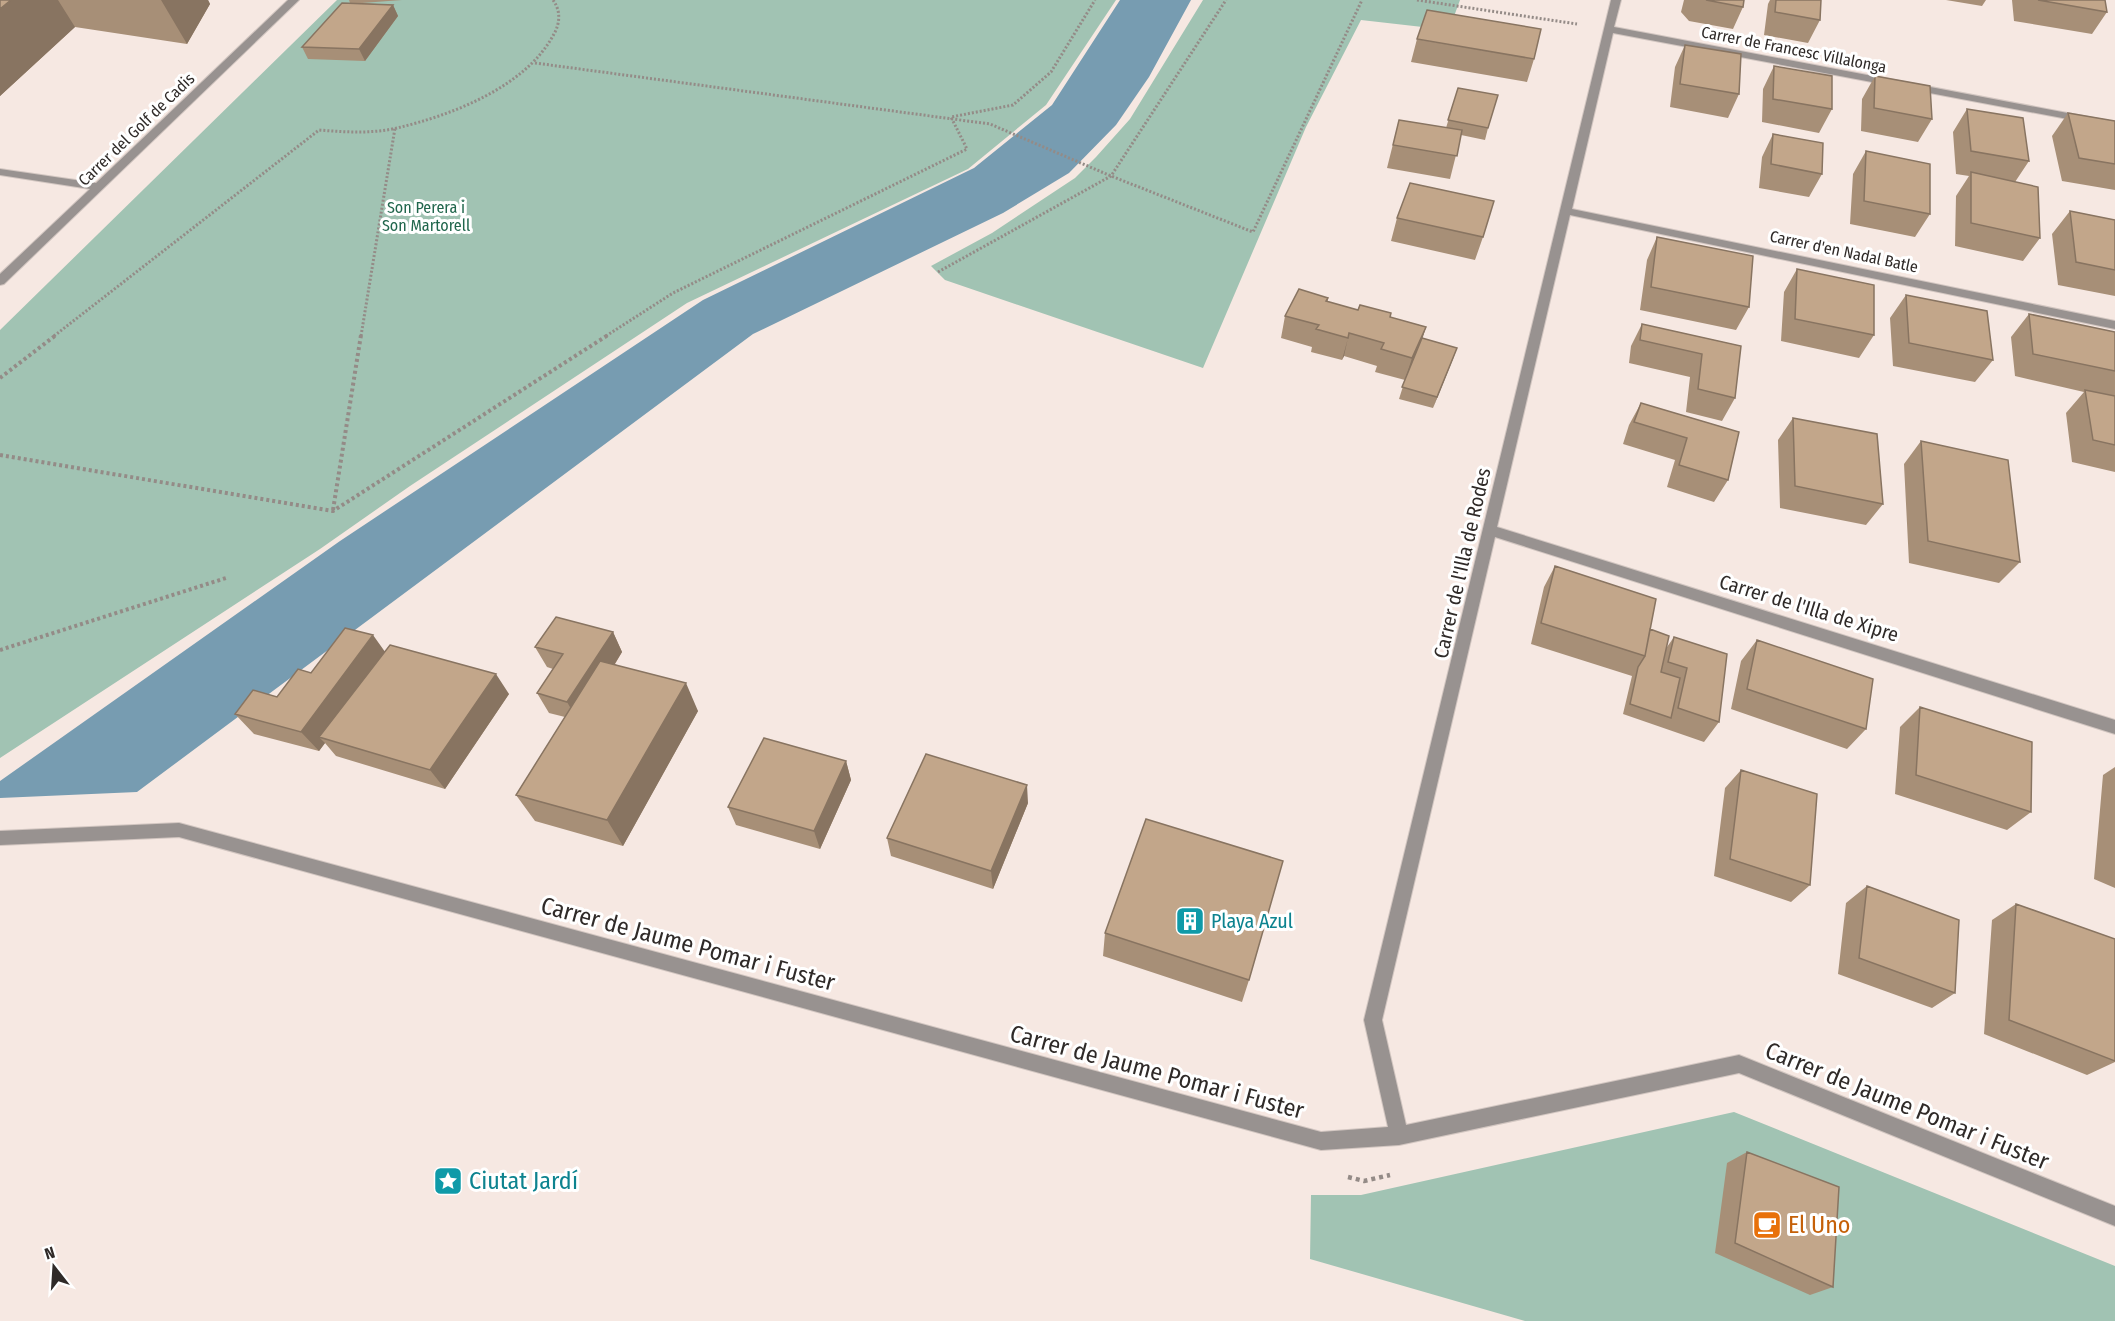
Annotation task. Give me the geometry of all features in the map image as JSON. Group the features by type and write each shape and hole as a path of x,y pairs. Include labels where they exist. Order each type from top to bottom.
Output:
{"street":[{"name":"Carrer del Golf de Cadis","path":"0,281 294,0"},
{"name":"Carrer de l'Illa de Rodes","path":"1399,1136 1373,1020 1616,0"},
{"name":"Carrer de Francesc Villalonga","path":"1609,29 2115,125"},
{"path":"0,172 99,187"},
{"name":"Carrer d'en Nadal Batle","path":"1566,211 2115,325"},
{"name":"Carrer de l'Illa de Xipre","path":"1490,530 2115,727"},
{"name":"Carrer de Jaume Pomar i Fuster","path":"0,838 178,830 1321,1141 1399,1136 1739,1064 2115,1216"}],"path":[{"path":"0,378 319,130 353,132 395,129 466,105 535,63 552,44 560,19 553,0"},
{"path":"951,117 1013,105 1051,72 1095,0"},
{"path":"938,272 1112,176 1226,0"},
{"path":"535,63 990,124 1112,176 1254,232 1362,0"},
{"path":"1417,0 1609,29"},
{"path":"0,455 333,511 673,293 967,149 951,117"},
{"path":"333,511 395,129"},
{"path":"0,650 226,578"}],"green space":[{"name":"Son Perera i Son Martorell","path":"337,0 1116,0 1046,105 968,169 687,303 410,486 320,549 0,758 0,330"},
{"path":"1203,0 1460,0 1449,30 1361,20 1306,127 1203,368 945,280 931,266 992,233 1075,178 1096,157 1130,119"},
{"path":"1734,1112 2115,1266 2115,1321 1525,1321 1310,1259 1311,1195 1361,1195"}],"water":[{"path":"1120,0 1191,0 1149,77 1116,125 1069,173 1003,213 753,334 137,792 0,798 0,781 340,541 703,300 974,168 1052,105"}],"building":[{"path":"0,0 11,0 0,9"},
{"path":"1706,0 1744,0 1743,7"},
{"path":"1776,0 1821,0 1820,20 1775,12"},
{"path":"2038,0 2105,0 2107,12"},
{"path":"342,3 393,5 359,49 302,47"},
{"path":"1427,10 1541,29 1534,59 1417,39"},
{"path":"1685,45 1741,54 1739,94 1680,84"},
{"path":"1774,66 1832,76 1832,109 1773,99"},
{"path":"1875,76 1930,86 1932,119 1874,108"},
{"path":"1458,88 1498,95 1488,128 1448,120"},
{"path":"1967,109 2023,118 2029,161 1971,151"},
{"path":"2068,113 2115,121 2115,164 2079,158"},
{"path":"1399,120 1462,130 1457,156 1393,145"},
{"path":"1773,134 1823,143 1822,174 1771,164"},
{"path":"1866,151 1930,164 1930,214 1864,201"},
{"path":"1971,172 2038,187 2040,238 1971,223"},
{"path":"1410,183 1494,201 1483,237 1397,218"},
{"path":"2070,211 2115,220 2115,270 2076,262"},
{"path":"1657,237 1753,256 1749,307 1651,287"},
{"path":"1797,269 1874,285 1874,335 1795,319"},
{"path":"1299,289 1328,298 1326,301 1358,310 1360,305 1391,313 1390,317 1426,327 1412,358 1381,349 1384,343 1349,333 1348,338 1316,329 1319,325 1285,316"},
{"path":"1906,295 1987,311 1993,360 1909,343"},
{"path":"2029,314 2115,332 2115,371 2033,354"},
{"path":"1642,324 1741,346 1735,398 1698,389 1702,354 1640,340"},
{"path":"1422,338 1457,348 1437,397 1402,387"},
{"path":"2085,390 2115,396 2115,445 2093,440"},
{"path":"1641,403 1739,432 1728,480 1679,465 1687,438 1634,422"},
{"path":"1793,418 1877,434 1883,504 1795,486"},
{"path":"1921,441 2008,460 2020,562 1928,541"},
{"path":"1555,566 1656,599 1645,656 1541,623"},
{"path":"556,617 613,632 567,702 537,693 563,654 535,647"},
{"path":"345,628 373,635 301,732 235,714 253,690 277,697 298,669 311,673"},
{"path":"1650,629 1669,636 1661,672 1680,678 1671,718 1630,704 1638,667 1645,656"},
{"path":"1674,637 1727,654 1719,722 1678,708 1687,668 1668,662"},
{"path":"1757,640 1873,679 1866,729 1747,689"},
{"path":"390,645 496,674 430,770 319,737"},
{"path":"600,661 686,683 607,820 516,795"},
{"path":"1920,707 2032,742 2031,812 1916,775"},
{"path":"764,738 846,761 814,831 728,807"},
{"path":"926,754 1027,785 991,871 887,838"},
{"path":"1741,770 1817,794 1810,885 1730,859"},
{"name":"Playa Azul","path":"1146,819 1283,861 1249,980 1105,933"},
{"path":"1867,886 1959,920 1955,993 1859,958"},
{"path":"2016,904 2115,939 2115,1061 2009,1020"},
{"name":"El Uno","path":"1747,1152 1839,1187 1833,1287 1735,1243"}],"place":[{"name":"Playa Azul","path":"1190,921"},
{"name":"Ciutat Jardí","path":"448,1181"},
{"name":"El Uno","path":"1767,1225"}]}
